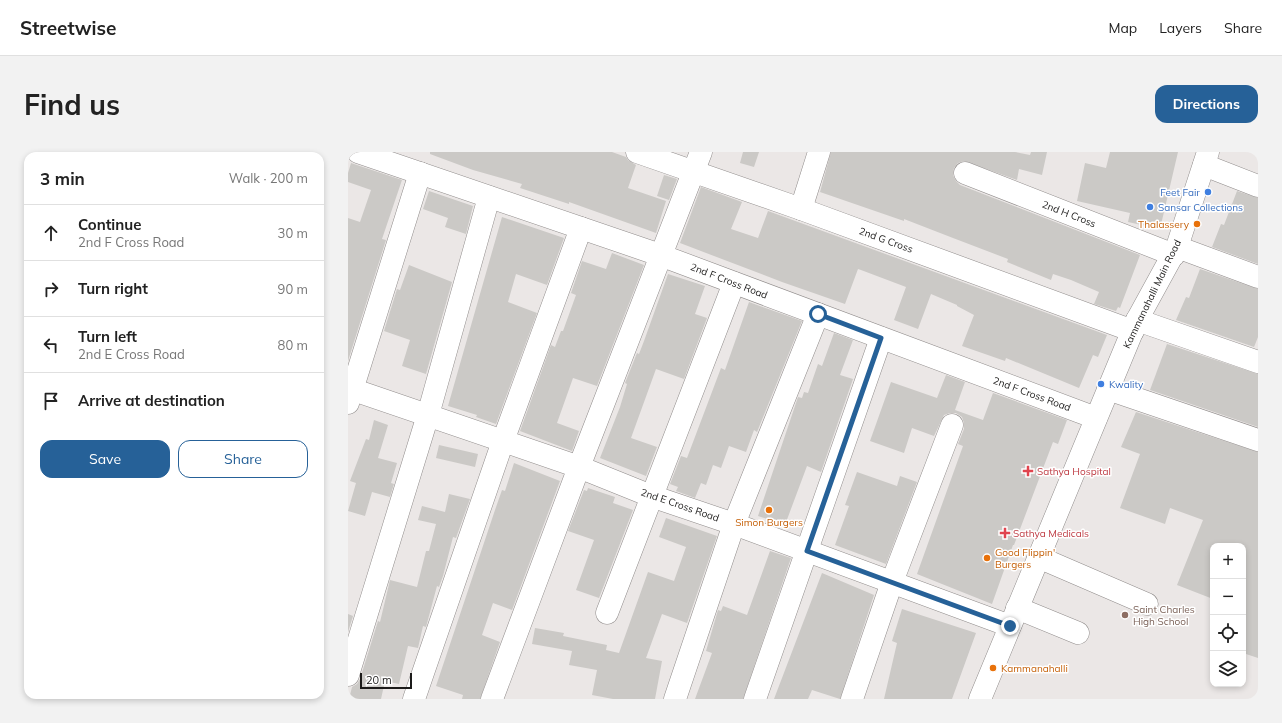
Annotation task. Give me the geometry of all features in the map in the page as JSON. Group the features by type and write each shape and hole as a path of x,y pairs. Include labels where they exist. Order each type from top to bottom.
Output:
{"street":[{"name":"2nd F Cross Road","path":"358,152 660,255 1096,418"},
{"name":"2nd G Cross","path":"637,152 697,162 801,209 1135,325 1258,362"},
{"path":"801,209 818,152"},
{"path":"1206,159 1258,186"},
{"name":"Kammanahalli Main Road","path":"980,699 1135,325 1176,251 1206,159"},
{"path":"492,699 579,467 697,162"},
{"path":"349,394 420,173"},
{"name":"2nd H Cross","path":"965,173 1176,251 1258,277"},
{"path":"348,676 428,415 489,197"},
{"path":"414,699 503,441 581,228"},
{"path":"607,613 734,283"},
{"path":"675,699 734,524 818,314"},
{"path":"755,699 881,338"},
{"path":"1108,389 1258,440"},
{"name":"2nd E Cross Road","path":"349,394 428,415 579,467 651,496 734,524 892,582 1014,617 1078,633"},
{"path":"852,699 892,582 952,425"},
{"path":"1038,557 1146,604"}],"building":[{"path":"430,152 612,152 626,157 636,165 628,188 666,201 656,233 569,202 569,204 520,188 522,184 473,170 430,154"},
{"path":"743,152 759,152 754,167 740,163"},
{"path":"831,152 1015,152 1030,155 1031,152 1047,152 1042,175 1019,169 1017,180 964,161 958,163 954,168 953,175 960,185 1140,255 1120,308 1118,307 1116,311 1094,304 1099,292 1071,280 1053,274 1051,280 1007,262 1008,259 904,219 904,221 820,192"},
{"path":"1110,152 1178,152 1160,229 1128,222 1130,213 1077,201 1085,163 1106,168"},
{"path":"351,163 402,180 382,239 386,240 348,361 348,218 360,222 371,190 348,182 348,173"},
{"path":"664,175 677,179 669,200 657,196"},
{"path":"701,187 742,202 731,229 758,238 768,211 1107,335 1098,357 1093,355 1079,388 1006,358 1005,361 962,346 974,315 957,305 931,294 918,329 894,320 906,287 861,270 858,269 845,304 782,282 680,243"},
{"path":"429,191 473,206 466,234 445,227 448,218 423,209"},
{"path":"1237,191 1258,198 1258,264 1212,247 1221,224 1224,225"},
{"path":"502,217 564,238 547,285 516,274 508,302 537,313 496,424 476,417 477,415 448,406"},
{"path":"612,253 644,265 597,386 573,378 557,423 579,431 572,451 520,431 551,345 555,347 561,331 563,331 576,295 571,293 582,261 606,269"},
{"path":"409,265 452,282 426,374 402,366 410,340 384,331 397,289 400,290"},
{"path":"1200,269 1258,289 1258,337 1254,347 1176,320 1186,297 1189,298"},
{"path":"668,274 705,286 695,314 707,318 684,379 656,369 631,438 657,447 646,476 600,458 620,407 627,384 625,383 637,353 639,354"},
{"path":"749,302 802,321 757,432 754,430 746,452 729,446 721,468 713,465 706,485 701,483 695,498 676,491 678,487 670,484 681,456 687,458 721,368 725,370"},
{"path":"834,333 853,340 840,375 853,379 821,472 807,466 785,525 758,516 798,397 802,398 804,392 808,393 818,364 822,366"},
{"path":"1167,344 1258,374 1258,427 1150,390"},
{"path":"946,375 965,382 955,410 983,420 993,393 1067,420 1058,444 1053,442 992,604 917,574 963,446 958,444 964,429 962,417 956,413 944,415 934,436 912,428 904,453 870,441 891,382 937,398"},
{"path":"1136,412 1258,452 1258,658 1246,654 1246,543 1210,543 1210,598 1177,585 1203,520 1170,508 1165,524 1120,508 1140,454 1121,447"},
{"path":"374,420 388,425 378,458 397,463 391,483 394,484 390,497 372,492 365,516 348,511 356,483 350,481 366,439 369,440"},
{"path":"439,445 478,454 475,467 436,458"},
{"path":"514,463 560,481 512,610 493,603 482,635 500,642 480,699 462,699 463,695 436,686 495,510 502,490 505,491"},
{"path":"857,472 897,486 900,476 917,482 886,564 835,545 849,506 845,505"},
{"path":"588,488 615,497 613,503 633,510 599,598 576,590 594,540 568,531 584,490 587,491"},
{"path":"449,494 470,499 456,538 453,537 443,576 439,587 437,586 426,627 423,626 418,648 408,646 399,684 385,681 381,699 349,699 352,687 357,684 360,679 378,621 380,622 390,580 417,587 426,551 429,551 436,524 418,520 422,506 445,512"},
{"path":"666,518 717,536 687,623 662,614 646,658 662,661 655,699 613,699 592,695 597,670 569,665 572,651 532,644 535,628 564,633 563,636 607,645 606,650 619,653 648,572 674,581 686,547 659,537"},
{"path":"770,551 791,558 743,699 695,699 712,653 706,651 718,610 721,611 723,606 747,615"},
{"path":"822,573 874,595 840,699 812,690 808,699 774,699"},
{"path":"902,609 976,633 952,699 884,699 897,643 892,641"},
{"path":"348,614 353,616 348,632"}],"place":[{"name":"Feet Fair","path":"1208,192"},
{"name":"Sansar Collections","path":"1150,207"},
{"name":"Thalassery","path":"1197,224"},
{"name":"Kwality","path":"1101,384"},
{"name":"Sathya Hospital","path":"1028,471"},
{"name":"Simon Burgers","path":"769,510"},
{"name":"Sathya Medicals","path":"1005,533"},
{"name":"Good Flippin' Burgers","path":"987,558"},
{"name":"Saint Charles High School","path":"1125,615"},
{"name":"Kammanahalli","path":"993,668"}],"route":[{"path":"818,314 881,338 807,551 1010,626"}]}
